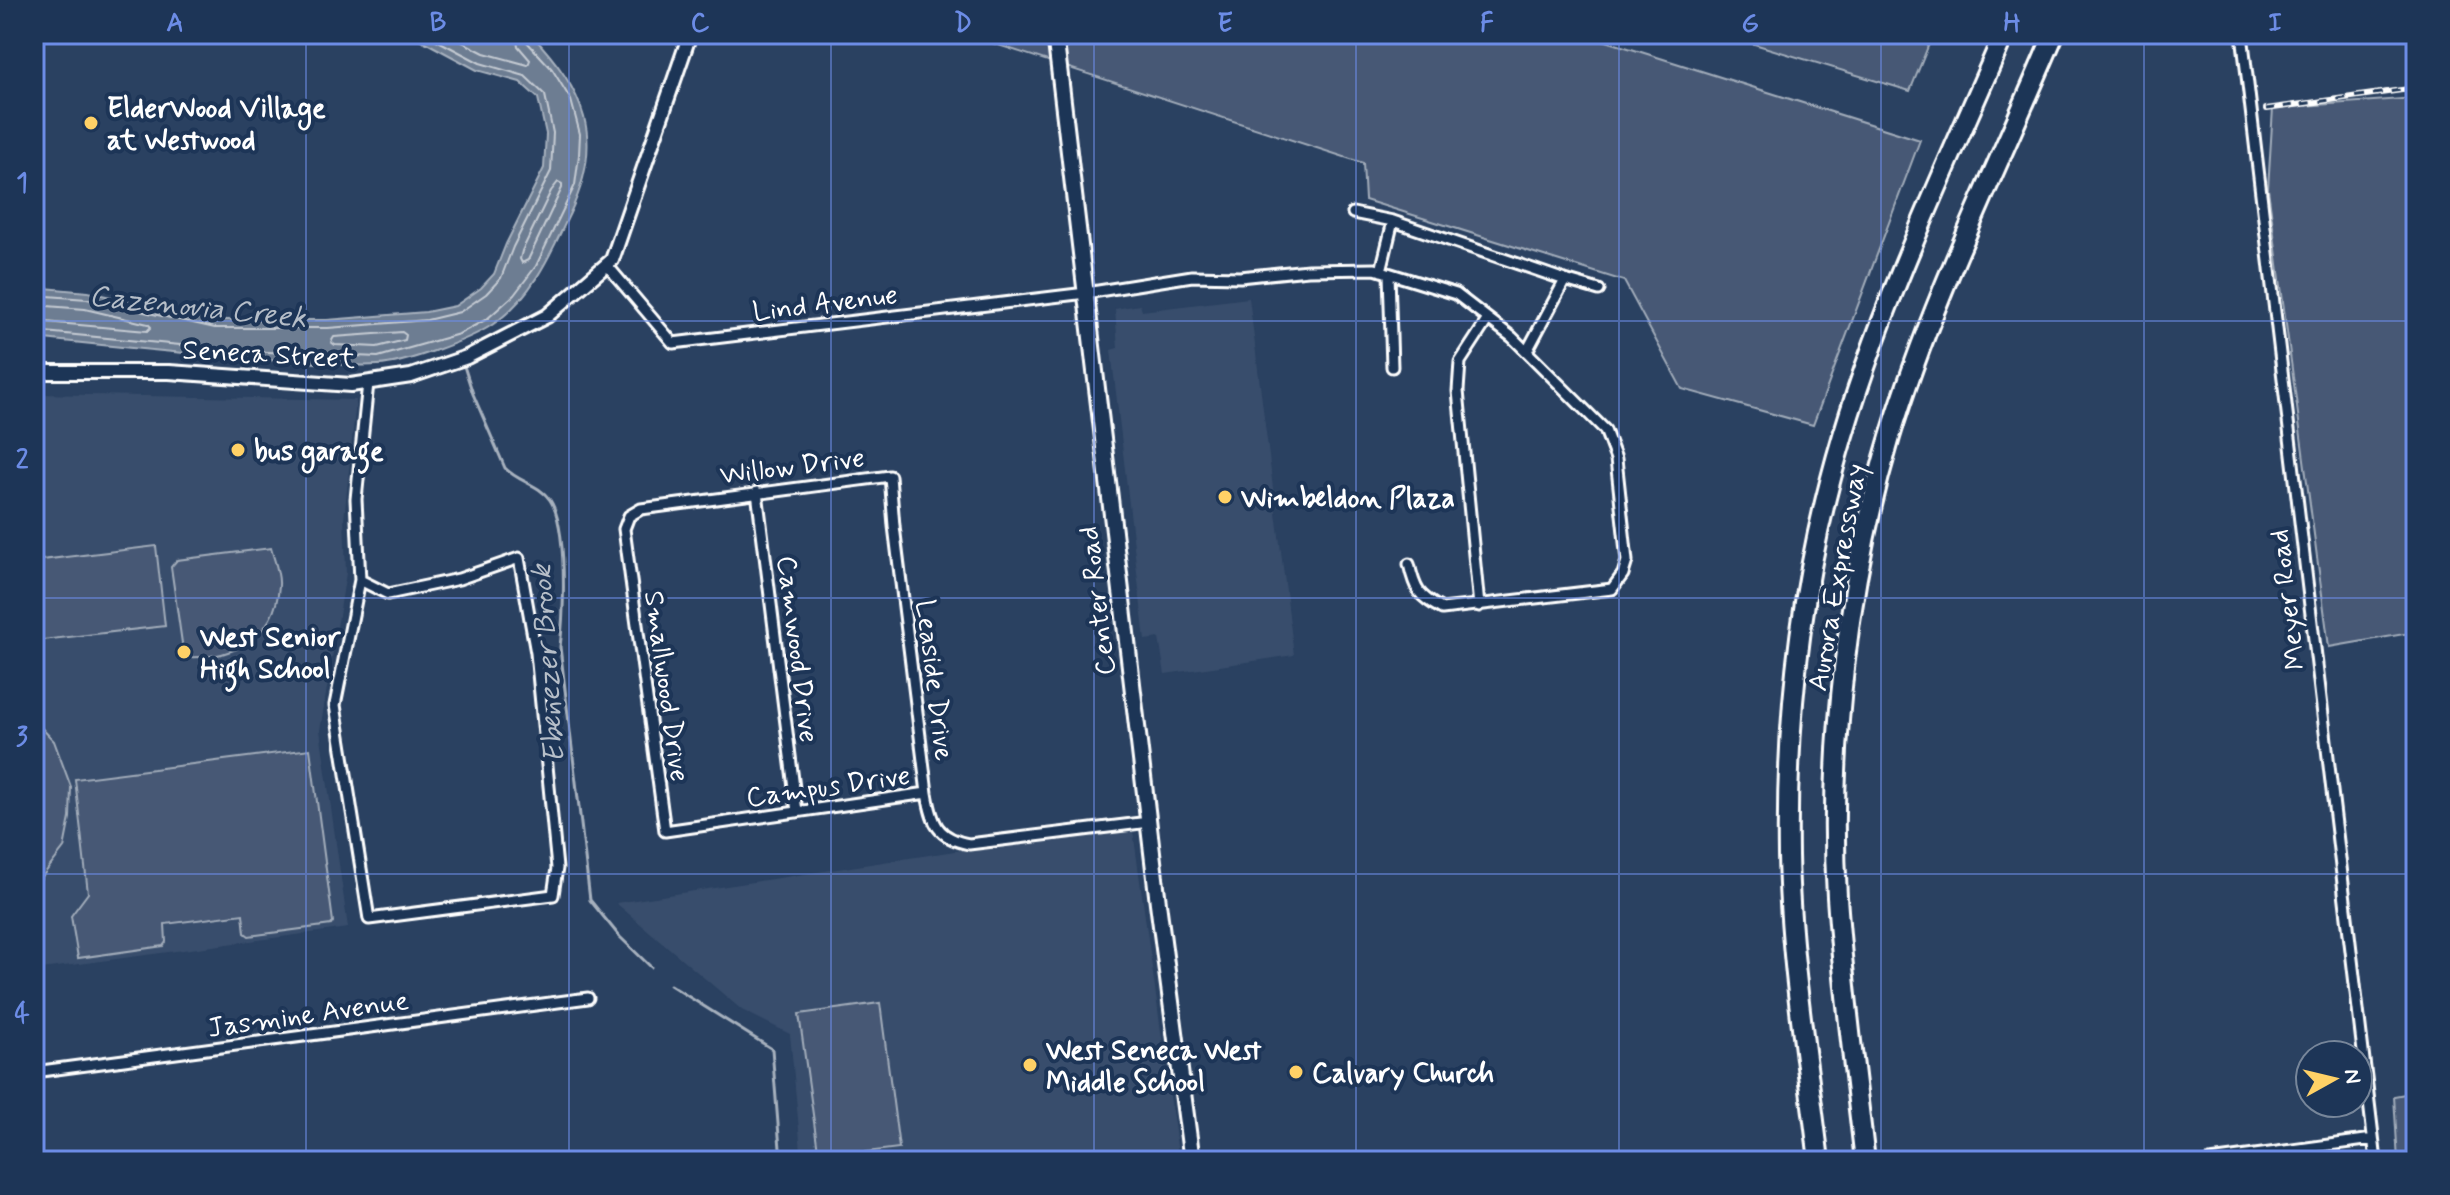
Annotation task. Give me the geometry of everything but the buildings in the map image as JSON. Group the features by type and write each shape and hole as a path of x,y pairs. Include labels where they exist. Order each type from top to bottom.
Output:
{"highway":[{"name":"Aurora Expressway","path":"1819,1161 1797,977 1788,855 1792,706 1801,629 1821,522 1848,419 1900,274 2004,34"},
{"name":"Aurora Expressway","path":"1865,1161 1837,895 1835,817 1845,664 1856,588 1890,438 1939,300 2054,34"}],"main road":[{"name":"Center Road","path":"1055,34 1192,1161"}],"street":[{"name":"Seneca Street","path":"34,372 169,372 351,385 411,376 467,357 547,316 612,260 690,34"},
{"name":"Meyer Road","path":"2242,34 2376,1161"},
{"path":"1353,213 1393,221 1599,290"},
{"path":"1392,367 1385,272 1393,221"},
{"name":"Lind Avenue","path":"606,264 673,343 1086,293"},
{"path":"1086,293 1192,276 1240,277 1308,270 1385,272 1456,294 1527,351 1605,430 1616,459 1627,561 1623,574 1612,589 1442,609 1427,601 1415,588 1409,564"},
{"path":"1527,351 1565,280"},
{"path":"1479,606 1458,391 1460,362 1488,319"},
{"path":"360,580 388,594 459,579 519,558 538,667 557,868 553,895 369,919 335,705 360,580 356,499 368,383"},
{"name":"Willow Drive","path":"650,508 890,476 900,573"},
{"name":"Camwood Drive","path":"757,492 797,812"},
{"name":"Smallwood Drive","path":"650,508 635,512 624,529 665,831 720,823"},
{"name":"Leaside Drive","path":"900,573 927,793"},
{"name":"Campus Drive","path":"720,823 927,793 931,813 940,831 948,838 969,844 1149,822"},
{"name":"Jasmine Avenue","path":"34,1072 588,998"},
{"path":"2210,1161 2373,1139"}],"shaded area":[{"path":"978,34 1584,34 1920,140 1813,425 1682,389 1624,281 1365,200 1363,163 977,38"},
{"path":"1721,34 1933,34 1910,91"},
{"path":"2416,98 2416,632 2329,647 2268,189 2273,108"},
{"path":"1249,298 1294,655 1165,674 1159,638 1145,640 1111,350 1118,348 1115,309 1140,305 1142,311"},
{"name":"West Senior High School","path":"34,394 356,400 344,519 346,573 320,730 348,928 34,970"},
{"path":"156,546 165,626 34,641 34,561"},
{"path":"271,548 279,585 270,619 260,632 234,650 218,655 184,657 171,567 177,560"},
{"path":"34,720 54,741 71,787 70,818 64,848 34,887"},
{"path":"310,749 331,925 249,936 245,933 243,914 165,924 166,942 163,946 78,958 71,916 88,893 75,779"},
{"path":"1132,824 1179,1161 802,1161 790,1034 742,1010 616,903"},
{"path":"880,1003 899,1148 819,1158 799,1014"},
{"path":"2416,1092 2416,1161 2398,1161 2394,1096"}],"water":[{"path":"410,34 531,34 565,75 584,117 587,161 581,186 547,260 529,289 506,314 482,331 453,344 378,365 233,357 34,338 34,287 88,292 215,320 327,320 426,312 455,306 481,288 494,274 544,168 546,134 538,98 520,82 477,70"}],"waterway":[{"name":"Ebenezer Brook","path":"464,366 505,468 545,495 556,513 563,571 560,647 590,900 620,937 651,967"},
{"name":"Ebenezer Brook","path":"670,985 772,1049 781,1161"}],"railway":[{"path":"2266,109 2416,88"}],"place":[{"name":"ElderWood Village at Westwood","path":"91,123"},
{"name":"bus garage","path":"238,450"},
{"name":"Wimbeldon Plaza","path":"1225,497"},
{"name":"West Senior High School","path":"184,652"},
{"name":"West Seneca West Middle School","path":"1030,1065"},
{"name":"Calvary Church","path":"1296,1072"}],"water label":[{"name":"Cazenovia Creek","path":"198,306"}]}
